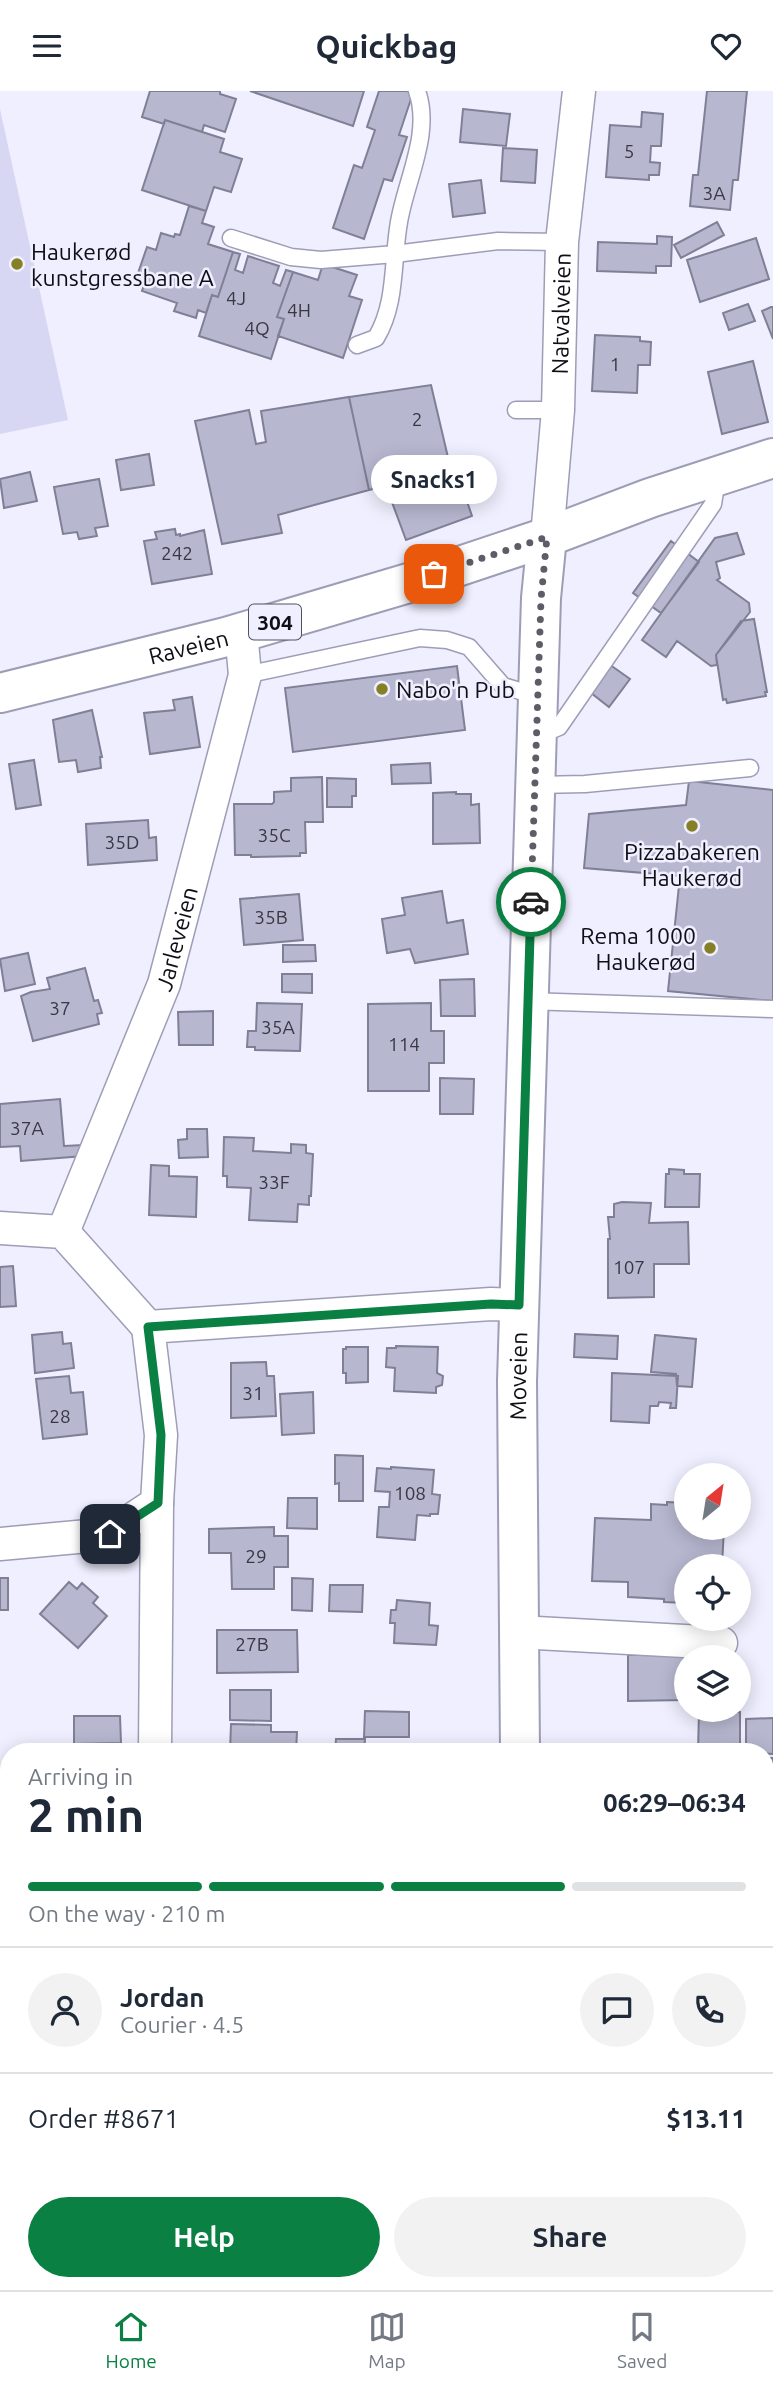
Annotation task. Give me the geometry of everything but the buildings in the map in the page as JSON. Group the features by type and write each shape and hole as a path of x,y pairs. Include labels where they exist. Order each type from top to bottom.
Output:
{"street":[{"name":"Natvalveien","path":"547,537 558,411 562,242 579,91"},
{"name":"Raveien","path":"0,693 241,632 399,586 773,457"},
{"name":"Moveien","path":"520,1743 517,1381 541,599 547,537"},
{"name":"Jarleveien","path":"63,1232 164,984 245,675 241,632"},
{"path":"0,1228 63,1232 148,1327 161,1435 155,1743"},
{"path":"148,1327 491,1304 519,1305"},
{"path":"0,1544 110,1534 158,1503"},
{"path":"518,1632 721,1643"}],"lane":[{"path":"357,345 376,338 385,323 391,297 399,222 419,143 423,108 416,91"},
{"path":"231,238 301,258 321,260 498,241 562,242"},
{"path":"516,410 558,411"},
{"path":"537,736 559,727 713,503 718,475"},
{"path":"245,675 420,638 447,640 468,647 503,686 538,696"},
{"path":"536,785 585,784 750,768"},
{"path":"527,1001 773,1009"}],"shaded area":[{"name":"Haukerød kunstgressbane A","path":"0,109 68,420 0,434"}],"way so far":[{"path":"434,574 547,537 541,599 531,902"}],"place":[{"name":"Haukerød kunstgressbane A","path":"17,264"},
{"name":"Snacks1","path":"434,574"},
{"name":"Nabo'n Pub","path":"382,689"},
{"name":"Pizzabakeren Haukerød","path":"692,826"},
{"name":"Rema 1000 Haukerød","path":"710,948"}],"route":[{"path":"110,1534 158,1503 161,1435 148,1327 491,1304 519,1305 531,902"}]}
